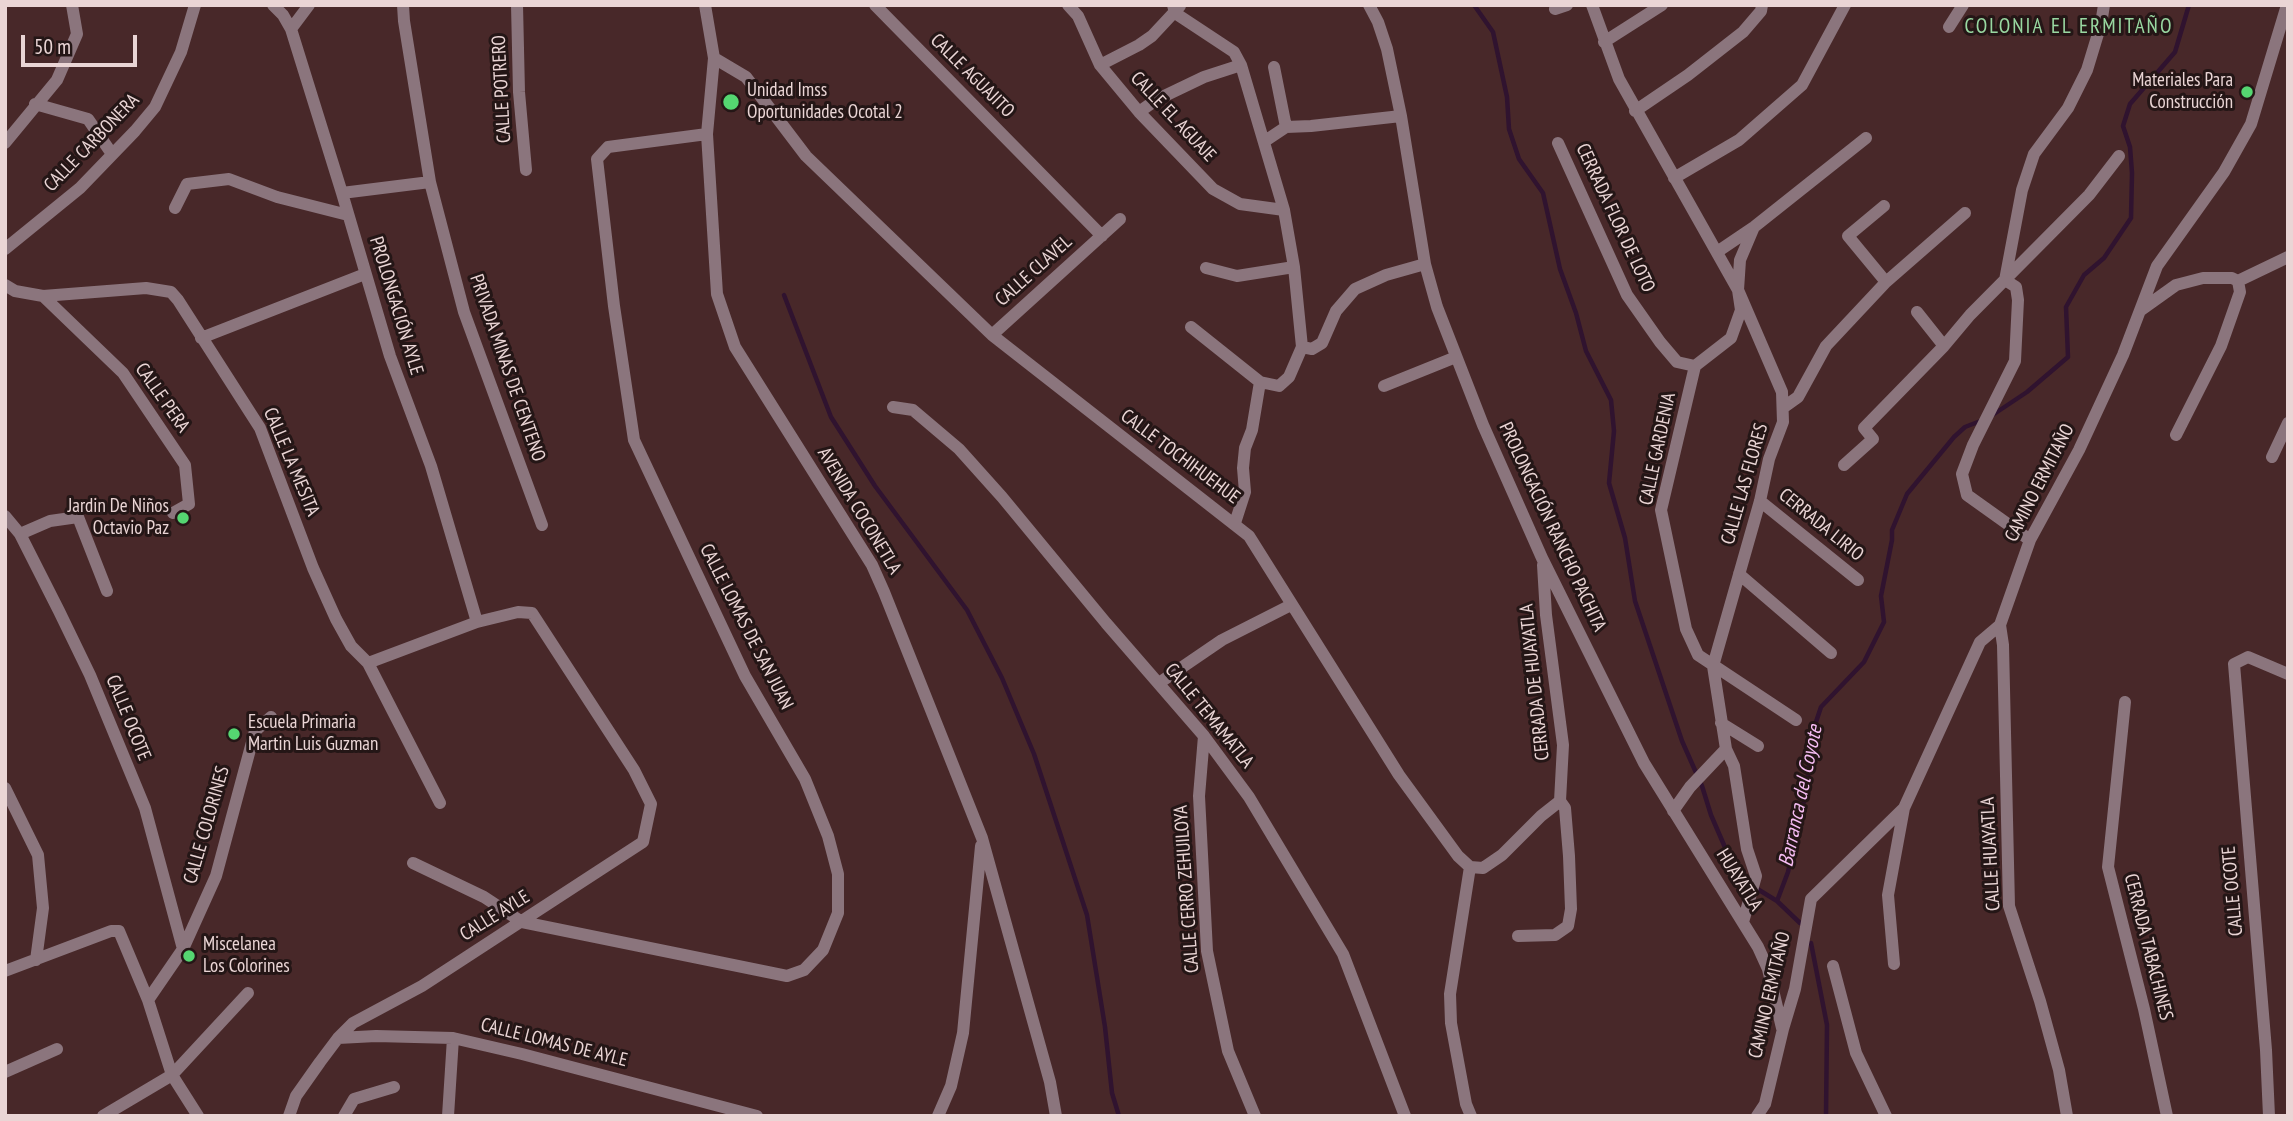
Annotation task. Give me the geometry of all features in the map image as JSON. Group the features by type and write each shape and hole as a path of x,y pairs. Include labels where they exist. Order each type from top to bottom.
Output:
{"street":[{"path":"5,142 57,79 76,34 72,5"},
{"name":"CALLE CARBONERA","path":"5,249 80,188 155,107 181,52 195,5"},
{"name":"PROLONGACIÓN AYLE","path":"273,5 291,29 390,356 431,467 477,622"},
{"path":"291,29 309,5"},
{"name":"PRIVADA MINAS DE CENTENO","path":"404,5 404,21 430,182 464,312 542,525"},
{"name":"CALLE POTRERO","path":"517,5 519,92 526,170"},
{"name":"AVENIDA COCONETLA","path":"705,5 715,58 707,134 717,294 735,347 872,565 982,838 1050,1082 1056,1116"},
{"name":"CALLE AGUAJITO","path":"874,5 1102,236"},
{"name":"CALLE EL AGUAJE","path":"1068,5 1078,16 1100,65 1139,112 1213,189 1240,204 1284,210"},
{"name":"PROLONGACIÓN RANCHO PACHITA","path":"1368,5 1378,22 1387,49 1401,116 1425,264 1437,307 1483,425 1542,558 1644,763 1664,797"},
{"name":"CALLE LAS FLORES","path":"1592,5 1604,42 1635,111 1738,290 1782,392 1783,422 1769,459 1760,501 1713,666 1726,750 1734,766 1747,849 1756,877 1743,922"},
{"path":"1604,42 1662,5"},
{"path":"1674,178 1739,140 1802,85 1846,5"},
{"path":"1949,27 1963,5"},
{"path":"2005,281 2022,190 2034,154 2068,108 2087,70 2104,5"},
{"name":"CAMINO ERMITAÑO","path":"1757,1116 1765,1104 1795,989 1811,899 1904,808 1980,642 2000,625 2030,540 2079,450 2123,355 2157,266 2224,172 2250,124 2283,35 2287,5"},
{"path":"1100,65 1139,45 1174,7 1234,52 1241,65 1284,210 1294,267 1302,347 1289,377 1279,386 1260,382 1191,327"},
{"path":"1635,111 1688,75 1743,32 1761,8"},
{"name":"CALLE TOCHIHUEHUE","path":"715,58 746,77 806,156 992,335 1249,536 1399,775 1458,856 1470,867"},
{"path":"1139,112 1156,100 1203,77 1241,65"},
{"path":"1274,67 1286,127"},
{"path":"35,104 88,119 112,154"},
{"path":"1265,141 1286,127 1401,116"},
{"name":"CALLE LOMAS DE SAN JUAN","path":"522,922 787,976 804,970 823,950 838,912 838,874 832,849 805,779 745,676 634,440 614,306 597,159 608,148 707,134"},
{"path":"1717,252 1754,227 1866,138"},
{"name":"CERRADA FLOR DE LOTO","path":"1558,143 1627,296 1677,362 1695,366"},
{"path":"1844,465 1872,439 1864,428 1944,346 1970,315 2089,195 2119,156"},
{"path":"175,208 187,184 229,179 277,197 348,215"},
{"path":"342,193 430,182"},
{"path":"1884,206 1848,236 1886,282"},
{"path":"1784,407 1798,397 1826,346 1886,282 1965,213"},
{"name":"CALLE CLAVEL","path":"992,335 1120,219"},
{"path":"1695,366 1731,338 1741,310 1738,290 1740,260 1754,227"},
{"path":"2238,281 2288,257"},
{"path":"1302,347 1312,349 1322,343 1336,312 1355,289 1387,275 1425,264"},
{"path":"1206,268 1237,276 1294,267"},
{"path":"201,338 365,274"},
{"path":"2141,311 2176,285 2203,278 2232,278 2238,281"},
{"path":"2005,281 2016,287 2018,300 2015,361 1973,445 1962,474 1967,495 2030,540"},
{"path":"2176,435 2221,346 2240,292 2238,281"},
{"name":"CALLE LA MESITA","path":"5,285 15,291 43,296 162,289 171,292 178,300 260,428 313,568 336,619 351,646 368,663 440,803"},
{"name":"CALLE PERA","path":"43,296 123,373 185,465 189,504 173,513"},
{"path":"1917,312 1944,346"},
{"path":"1384,386 1456,357"},
{"name":"CALLE GARDENIA","path":"1695,366 1661,510 1686,629 1698,655 1796,720"},
{"path":"1235,523 1245,492 1245,448 1252,430 1260,382"},
{"name":"CALLE TEMAMATLA","path":"893,407 913,411 959,449 1159,683 1249,797 1343,954 1405,1116"},
{"path":"2272,457 2288,423"},
{"name":"CERRADA LIRIO","path":"1760,501 1858,580"},
{"name":"CALLE OCOTE","path":"5,516 20,534 90,676 145,808 183,948"},
{"path":"20,534 50,521 78,517 107,591"},
{"name":"CERRADA DE HUAYATLA","path":"1518,936 1555,935 1568,926 1571,909 1565,808 1560,801 1563,745 1546,615 1542,558"},
{"path":"1739,574 1830,653"},
{"path":"1159,683 1222,640 1291,604"},
{"name":"CALLE AYLE","path":"289,1116 296,1096 338,1038 353,1023 422,986 643,842 651,804 634,770 532,613 518,612 477,622"},
{"path":"368,663 477,622"},
{"name":"CALLE HUAYATLA","path":"2000,625 2003,645 2010,905 2059,1070 2064,1115"},
{"name":"CALLE OCOTE","path":"2269,1116 2266,1050 2234,664 2248,657 2288,674"},
{"name":"CERRADA TABACHINES","path":"2125,702 2108,867 2144,1009 2166,1116"},
{"name":"CALLE COLORINES","path":"148,1000 183,948 216,876 255,731 271,717"},
{"path":"1721,723 1758,746"},
{"name":"CALLE CERRO ZEHUILOYA","path":"1203,736 1199,796 1207,951 1227,1051 1255,1116"},
{"path":"1673,811 1690,787 1726,750"},
{"path":"5,788 38,855 43,908 36,960"},
{"name":"HUAYATLA","path":"1664,797 1743,922 1768,969 1783,1029"},
{"path":"1471,1116 1466,1104 1451,1023 1450,993 1470,867 1483,868 1502,855 1560,801"},
{"path":"1894,964 1888,895 1904,808"},
{"path":"938,1116 951,1086 963,1033 982,838"},
{"path":"413,863 484,897 522,922"},
{"path":"5,971 111,931 119,931 148,1000 172,1075 198,1116"},
{"path":"1832,966 1856,1053 1886,1116"},
{"path":"103,1116 172,1075 248,993"},
{"name":"CALLE LOMAS DE AYLE","path":"338,1038 453,1038 548,1060 757,1116"},
{"path":"447,1116 453,1038"},
{"path":"5,1072 57,1049"},
{"path":"344,1116 354,1099 394,1087"}],"waterway":[{"path":"1474,5 1493,32 1507,97 1509,129 1519,159 1543,193 1560,269 1586,351 1611,400 1614,431 1609,483 1625,538 1635,601 1682,741 1727,852 1746,882 1777,901"},
{"name":"Barranca del Coyote","path":"1991,416 2027,392 2068,357 2066,307 2084,275 2104,258 2131,218 2130,147 2123,126 2130,104 2175,52 2189,5"},
{"path":"784,295 831,417 875,486 967,610 1002,678 1034,754 1087,915 1105,1027 1112,1093 1119,1116"},
{"name":"Barranca del Coyote","path":"1800,923 1777,901 1788,872 1807,788 1811,737 1821,707 1864,662 1884,622 1881,596 1892,530 1907,494 1954,437 1965,427 1983,420"},
{"name":"Barranca del Coyote","path":"1811,943 1827,1025 1826,1116"}],"place":[{"name":"Materiales Para Construcción","path":"2247,92"},
{"name":"Unidad Imss Oportunidades Ocotal 2","path":"731,102"},
{"name":"Jardin De Niños Octavio Paz","path":"183,518"},
{"name":"Escuela Primaria Martin Luis Guzman","path":"234,734"},
{"name":"Miscelanea Los Colorines","path":"189,956"}],"district":[{"name":"COLONIA EL ERMITAÑO","path":"2069,27"}]}
